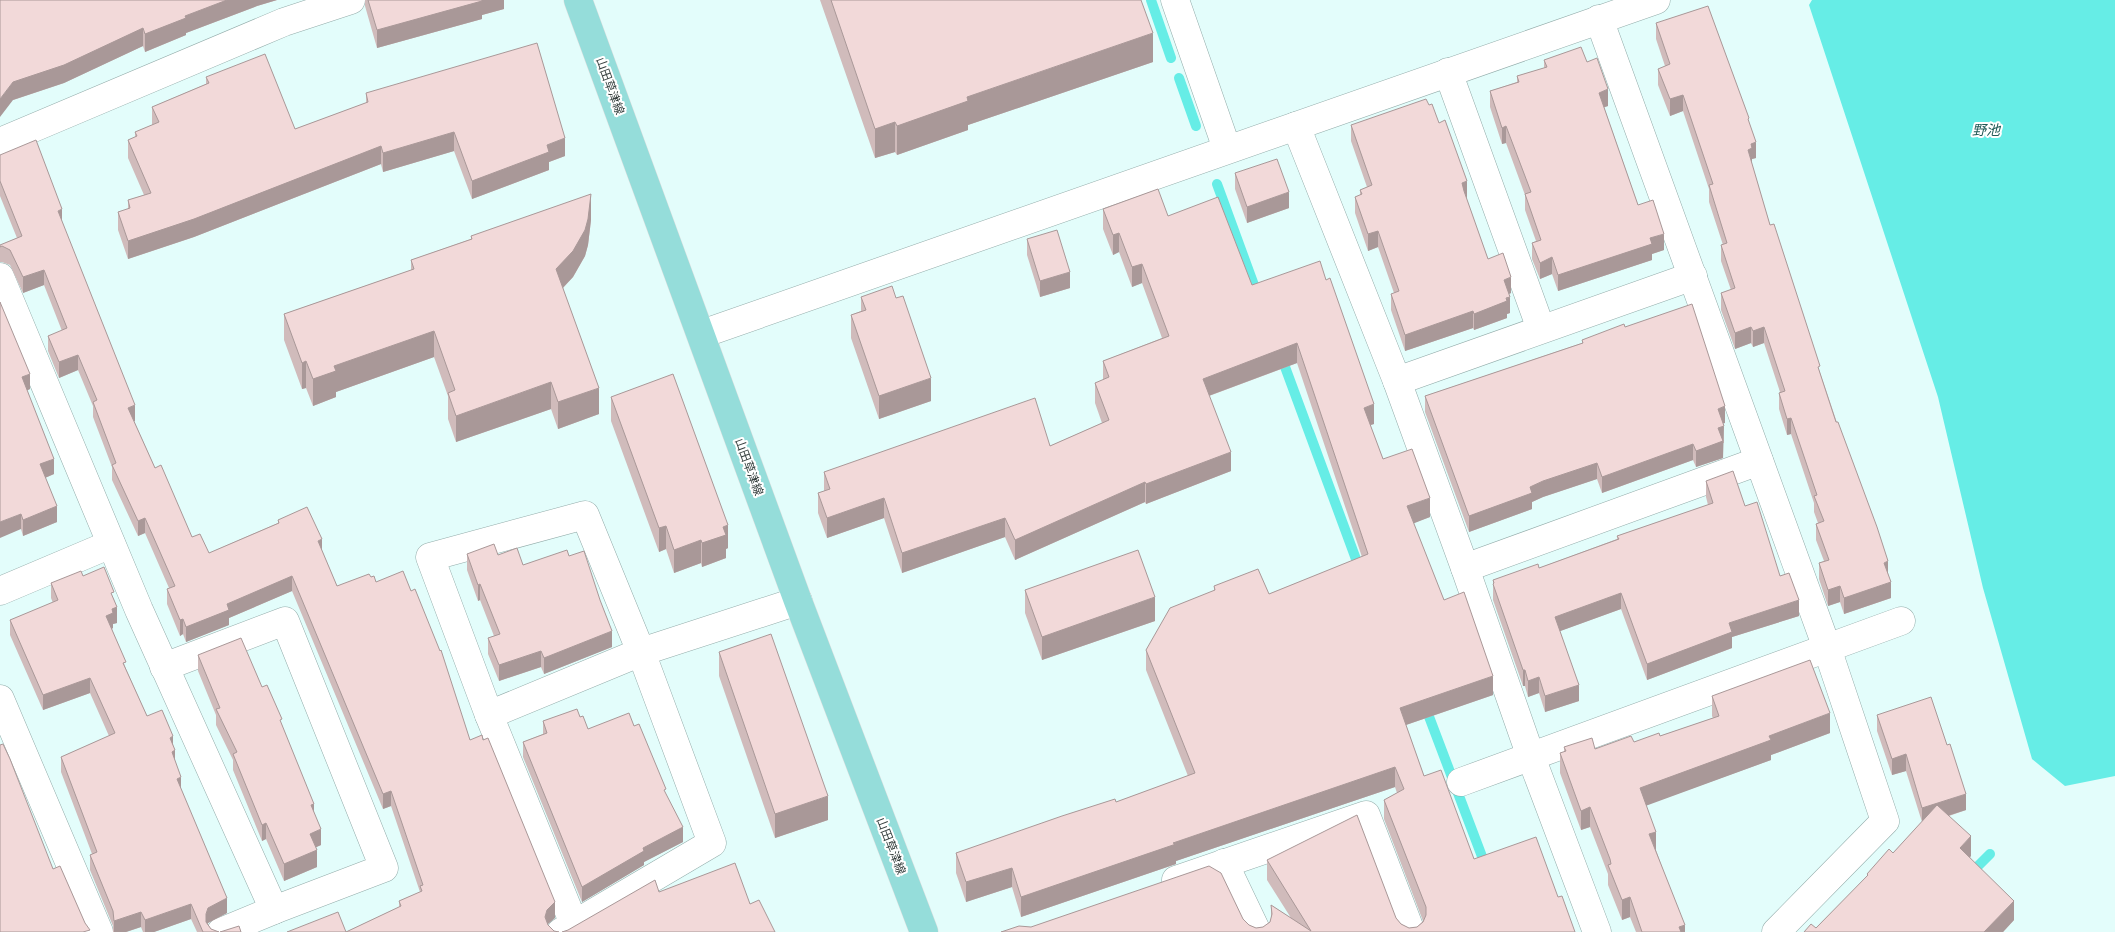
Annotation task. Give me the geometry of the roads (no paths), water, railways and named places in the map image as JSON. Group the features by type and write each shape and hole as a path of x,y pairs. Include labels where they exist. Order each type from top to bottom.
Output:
{"main road":[{"name":"山田草津線","path":"578,0 798,600 924,932"}],"street":[{"path":"0,142 284,22 351,0"},
{"path":"1175,0 1227,149"},
{"path":"702,334 1656,0"},
{"path":"1600,19 1827,648 1885,821 1776,932"},
{"path":"1448,72 1541,329"},
{"path":"1296,126 1397,381 1531,758 1597,932"},
{"path":"1397,381 1693,276"},
{"path":"0,277 164,667 274,910"},
{"path":"1465,568 1760,461"},
{"path":"585,515 641,652 712,843 568,928 489,715 430,557 585,515"},
{"path":"0,591 111,544"},
{"path":"489,715 641,652 798,600"},
{"path":"164,667 285,621 384,868 221,932"},
{"path":"1461,782 1901,622"},
{"path":"0,699 99,932"},
{"path":"1153,888 1366,815 1411,932"},
{"path":"1224,863 1257,932"}],"water":[{"name":"野池","path":"1812,0 2115,0 2115,776 2065,786 2032,759 1983,588 1938,397 1809,5"}],"waterway":[{"path":"1151,0 1171,58"},
{"path":"1179,78 1196,126"},
{"path":"1217,184 1258,296"},
{"path":"1281,356 1360,570"},
{"path":"1425,706 1486,867"},
{"path":"1970,874 1990,854"}]}
